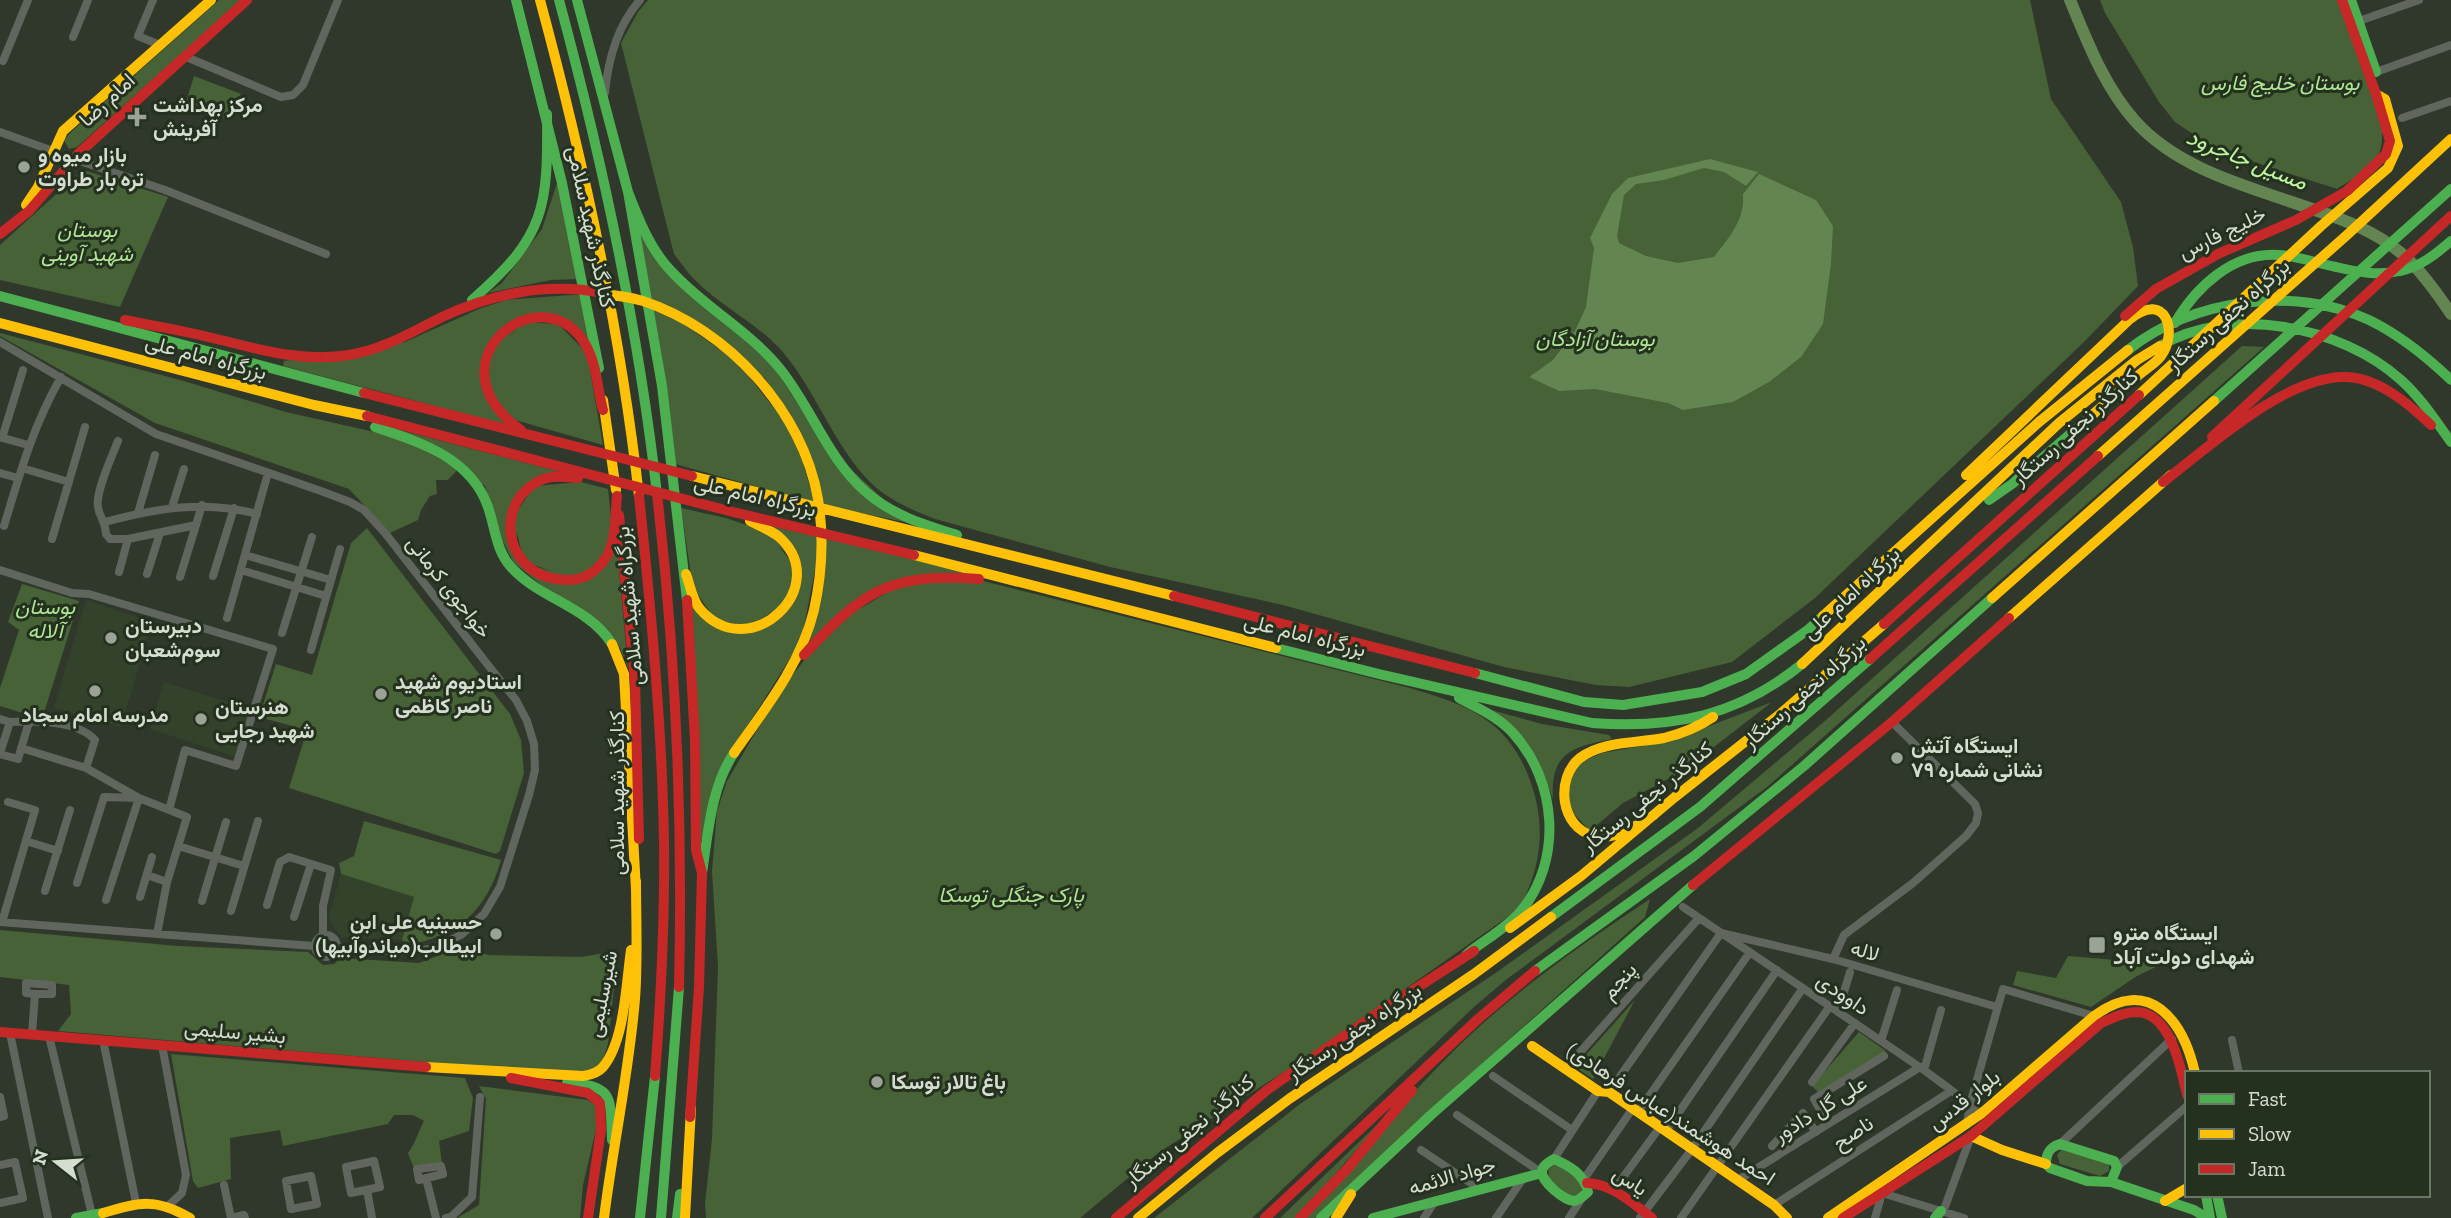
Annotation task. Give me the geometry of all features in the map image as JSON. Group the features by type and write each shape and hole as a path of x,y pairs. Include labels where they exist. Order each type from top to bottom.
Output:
{"main road":[{"name":"امام رضا","path":"0,227 33,195 63,131 211,0"},
{"name":"امام رضا","path":"0,234 29,211 77,156 247,0"},
{"name":"کنارگذر شهید سلامی","path":"514,0 520,13 547,114 587,296 617,496 635,681 640,814 635,997 625,1091 612,1156 604,1218"},
{"name":"بزرگراه شهید سلامی","path":"541,0 597,228 613,315 631,424 653,651 664,843 656,1056 640,1218"},
{"name":"بزرگراه شهید سلامی","path":"559,0 588,108 628,290 647,403 668,594 680,806 679,988 661,1218"},
{"name":"کنارگذر شهید سلامی","path":"577,0 628,192 662,386 686,574 695,741 696,850 702,873 699,987 691,1108 677,1218"},
{"name":"خلیج فارس","path":"2089,358 2135,306 2155,289 2220,253 2300,218 2347,191 2378,163 2389,148 2390,141 2376,94 2342,0"},
{"path":"2351,0 2376,72"},
{"name":"کنارگذر نجفی رستگار","path":"1116,1218 1267,1090 1466,955 1505,932 1581,876 1779,715 1867,639 2388,168 2396,154 2398,139 2385,99 2376,94"},
{"path":"463,308 499,277 524,246 537,223 545,200 547,114"},
{"name":"بزرگراه نجفی رستگار","path":"1138,1218 1217,1153 1289,1099 1474,974 1700,807 1764,754 2347,235 2451,139"},
{"path":"55,146 62,154 77,156"},
{"path":"1265,1218 1442,1052 1546,962 1694,856 1804,766 2451,189"},
{"path":"628,192 650,242 664,264 684,284 738,327 776,364 801,396 841,464 863,490 895,513 1027,560"},
{"path":"1321,1218 1452,1097 1674,901 1892,722 2164,482 2451,216"},
{"path":"1951,527 2012,484 2161,356 2181,311 2210,278 2251,258 2273,254 2351,270 2392,273 2425,262 2451,241"},
{"path":"83,318 111,317 208,337 290,358 323,359 377,347 481,300 516,292 562,289 617,295 671,313 715,338 751,368 791,421 809,462 818,500 822,560 815,609 795,663"},
{"name":"بزرگراه امام علی","path":"0,296 833,513 1270,620 1533,690 1584,702 1623,705 1702,692 1746,674 1765,662 1809,629 2075,390 2152,332 2182,318 2218,308 2283,301 2314,303 2355,314 2392,332 2421,351 2451,380"},
{"path":"1850,590 1900,537 2122,326 2143,310 2152,308 2161,312 2167,320 2168,337"},
{"path":"525,433 499,413 489,396 484,374 486,357 493,342 508,327 526,318 542,317 559,321 580,336 589,352 603,411"},
{"name":"بزرگراه امام علی","path":"0,323 314,405 393,422 733,512 1442,688 1592,723 1620,726 1647,725 1727,709 1753,698 1797,668 1951,527 2059,423 2137,360 2174,338 2219,325 2262,324 2301,331 2340,343 2380,363 2399,377 2421,399 2451,444"},
{"path":"2164,482 2278,398 2320,380 2345,377 2397,396 2451,444"},
{"path":"314,405 419,442 457,464 477,482 485,496 497,538 510,565 525,580 591,618 612,641 624,674 636,890"},
{"path":"608,480 550,478 527,488 517,500 510,517 510,537 514,550 533,572 549,579 573,580 589,575 604,562 611,546 617,496"},
{"path":"686,574 696,602 706,615 720,625 753,629 774,621 783,612 793,596 797,579 791,552 777,535 733,512"},
{"path":"702,873 708,824 723,775 795,663 834,620 850,606 890,585 914,578 942,575 1021,583"},
{"path":"1442,688 1486,711 1514,733 1542,778 1550,813 1550,840 1544,868 1533,893 1520,912 1466,955"},
{"path":"1654,815 1609,837 1587,834 1572,820 1564,803 1563,784 1569,769 1580,757 1599,750 1672,736 1696,727 1727,709"},
{"name":"شیرسلیمی","path":"467,1070 583,1076 595,1073 604,1066 613,1044 626,989 636,915"},
{"name":"بلوار قدس","path":"1843,1218 1969,1130 2116,1002 2133,1000 2163,1009 2183,1032 2194,1071"},
{"name":"بلوار قدس","path":"1828,1218 1969,1130 1982,1113 2097,1019 2124,1011 2137,1011 2148,1014 2162,1025 2172,1039"},
{"name":"بشیر سلیمی","path":"5,1032 467,1070"},
{"path":"2172,1039 2185,1088"},
{"name":"احمد هوشمند(عباس فرهادی)","path":"1532,1046 1636,1110 1738,1180 1780,1214"},
{"path":"1300,1218 1348,1168 1442,1052"},
{"path":"492,1073 588,1093 600,1103 601,1130 588,1218"},
{"path":"536,1082 589,1084 604,1090 610,1103 612,1156"},
{"path":"685,1218 691,1108"},
{"path":"1969,1130 2002,1150 2046,1164 2085,1181 2102,1184 2111,1182 2194,1210 2208,1218"},
{"path":"2046,1164 2050,1149 2060,1144 2108,1157 2117,1167 2111,1182"},
{"path":"1554,1159 1544,1166 1542,1173 1545,1183 1572,1201 1582,1198 1588,1192 1586,1181"},
{"name":"یاس","path":"1554,1159 1571,1168 1586,1181 1597,1182 1613,1191 1645,1216"},
{"name":"جواد الائمه","path":"1379,1217 1478,1188 1542,1173"},
{"path":"1336,1218 1359,1182"},
{"path":"2165,1201 2185,1189"},
{"path":"2206,1197 2208,1218"},
{"path":"2217,1197 2222,1218"},
{"path":"76,1218 151,1201 169,1205 190,1218"}],"street":[{"path":"3,61 28,0"},
{"path":"73,37 88,0"},
{"path":"153,0 138,36 160,45"},
{"path":"184,55 281,97 293,95 303,85 338,0"},
{"path":"605,100 607,72 618,32 640,0"},
{"path":"2359,21 2420,0"},
{"path":"2376,72 2451,45"},
{"path":"2402,118 2451,101"},
{"path":"0,132 55,146"},
{"path":"77,156 326,254"},
{"name":"خواجوی کرمانی","path":"0,342 156,434 350,502 364,510 516,700 527,720 534,744 535,770 500,887 484,914 461,935 431,949 398,952 337,947"},
{"path":"23,370 1,438 29,445"},
{"path":"4,526 42,409 61,377"},
{"path":"52,539 85,427"},
{"path":"118,441 102,483 97,508 110,539 128,540 196,525"},
{"path":"138,513 155,455"},
{"path":"22,468 69,482"},
{"path":"172,507 184,469"},
{"path":"0,473 18,478"},
{"path":"226,618 268,473"},
{"path":"105,522 172,507 202,505 234,508 257,514"},
{"path":"180,577 202,505"},
{"path":"213,576 234,508"},
{"path":"147,575 160,533"},
{"path":"282,633 312,537"},
{"path":"119,572 128,540"},
{"path":"311,650 340,549"},
{"path":"245,555 331,580"},
{"path":"0,570 72,593 89,593 273,649 236,766 185,750 169,810"},
{"path":"240,570 327,596"},
{"path":"0,719 10,722 46,720 89,734 95,740 86,768"},
{"path":"10,722 0,753 18,759 29,722"},
{"path":"1833,959 1844,935 1913,883 1966,836 1976,823 1978,813 1975,804 1892,722"},
{"path":"21,748 86,768 139,798 187,817 167,882 157,934"},
{"path":"77,883 104,797 139,798"},
{"path":"106,900 139,798"},
{"path":"8,802 36,810 4,898 1,922 314,946"},
{"path":"45,891 70,810"},
{"path":"230,911 258,821"},
{"path":"202,901 226,822"},
{"path":"26,841 58,851"},
{"path":"178,845 244,866"},
{"path":"140,897 152,858"},
{"path":"267,905 280,862 289,858 331,870 323,906 323,935"},
{"path":"294,917 311,864"},
{"path":"147,875 167,882"},
{"name":"داوودی","path":"1683,907 1922,1068 1982,1113"},
{"name":"پنجم","path":"1566,1068 1699,918"},
{"path":"1554,1159 1572,1130 1721,933"},
{"name":"لاله","path":"1721,933 1833,959 1997,1007"},
{"path":"323,935 333,937 337,947 332,956 325,958 318,955 314,946 317,939 323,935"},
{"path":"1586,1181 1750,952"},
{"path":"1613,1191 1663,1129 1777,971"},
{"path":"1838,1012 1850,972"},
{"path":"1645,1216 1803,988"},
{"path":"1942,1215 1969,1130 1970,1104 2003,989 2097,1019"},
{"path":"1881,1041 1897,990"},
{"path":"32,1034 35,994"},
{"path":"1681,1218 1830,1006"},
{"path":"1922,1068 1941,1010"},
{"path":"1812,1082 1855,1023"},
{"path":"5,1032 48,1218"},
{"path":"49,1036 96,1215"},
{"path":"2060,1144 2172,1039"},
{"path":"103,1040 136,1203"},
{"path":"2232,1040 2239,1071"},
{"path":"162,1045 186,1175 182,1193 169,1205"},
{"path":"1828,1124 1814,1099 1884,1056"},
{"name":"علی گل دادور","path":"1738,1180 1922,1068"},
{"path":"1493,1076 1572,1130"},
{"name":"ناصح","path":"1780,1214 1951,1091"},
{"path":"0,1097 4,1116 0,1117"},
{"path":"446,1218 451,1217 472,1196 480,1097"},
{"path":"2117,1167 2185,1109"},
{"path":"1772,1146 1803,1113 1816,1132"},
{"path":"1457,1115 1542,1173"},
{"path":"1422,1150 1478,1188"},
{"path":"374,1161 380,1186 367,1189 351,1193 346,1167 374,1161"},
{"path":"0,1165 15,1162 23,1198 0,1203"},
{"path":"311,1176 317,1203 305,1206 291,1209 286,1181 311,1176"},
{"path":"1496,1218 1525,1176"},
{"path":"426,1178 436,1218"},
{"path":"224,1185 231,1217 244,1215 244,1218"},
{"path":"367,1189 372,1218"},
{"path":"1875,1218 1882,1193 1942,1215 1964,1218"},
{"path":"1569,1218 1582,1198"},
{"path":"1424,1218 1435,1201"},
{"path":"305,1206 307,1218"}],"shaded area":[{"path":"1710,159 1758,172 1746,186 1724,172 1704,168 1664,180 1636,184 1624,195 1617,236 1619,243 1646,256 1678,263 1714,257 1739,220 1743,194 1759,174 1816,200 1833,226 1831,264 1823,324 1801,357 1769,382 1733,402 1683,410 1668,403 1595,389 1559,391 1529,377 1553,360 1575,331 1586,307 1594,248 1590,238 1612,194 1628,178"},
{"path":"86,600 152,622 121,727 54,708"},
{"name":"هنرستان شهید رجایی","path":"164,682 253,710 237,757 150,729"},
{"path":"341,874 414,897 402,940 342,937 329,917"}],"green space":[{"path":"219,0 242,0 77,147 69,149 64,140 72,131"},
{"name":"بوستان آزادگان","path":"648,0 2030,0 2051,99 2121,202 2133,247 2138,286 2085,341 1815,598 1732,662 1629,687 1596,685 1504,667 1283,605 1110,567 935,519 885,494 871,483 846,452 804,382 781,350 760,330 704,289 674,254 621,43"},
{"name":"بوستان خلیج فارس","path":"2100,0 2338,0 2381,122 2382,136 2378,156 2366,170 2337,189 2217,150 2175,122 2159,102 2105,13"},
{"path":"194,76 241,94 230,120 186,102"},
{"name":"بوستان شهید آوینی","path":"83,170 168,197 120,307 0,280 0,245"},
{"path":"558,180 578,279 551,280 488,293 502,283 542,229"},
{"path":"638,226 642,235 770,362 827,447 909,523 822,505 765,378 651,301"},
{"path":"583,294 599,384 582,333 531,314 480,364 507,425 283,366 284,361 405,342 506,300"},
{"path":"652,309 676,319 737,361 794,434 815,503 675,464"},
{"path":"524,322 558,324 587,353 603,445 515,420 506,415 488,388 490,353"},
{"path":"0,333 184,381 286,412 401,438 458,469 448,480 436,480 437,494 430,496 418,520 390,533 349,489 155,423 0,336"},
{"path":"2242,346 2264,347 1767,787 1507,979 1475,1006 1252,1218 1154,1218 1300,1104 1497,972 1698,828 1826,720"},
{"path":"392,428 576,476 563,474 515,499 518,561 581,581 616,537 628,668 620,648 514,563 502,540 485,486"},
{"path":"581,482 608,489 612,526 606,554 581,576 568,578 524,561 513,518 534,486"},
{"path":"681,508 726,518 767,532 794,565 789,601 749,627 715,619 693,588"},
{"path":"753,522 818,537 818,555 801,641 733,749 700,844 690,596 726,630 777,622 800,566"},
{"name":"استادیوم شهید ناصر کاظمی","path":"367,528 510,714 521,740 524,773 500,851 496,854 289,788 307,730 259,717 276,664 312,675 351,543"},
{"path":"825,538 968,573 894,582 808,642"},
{"name":"پارک جنگلی توسکا","path":"983,581 1410,688 1474,712 1505,736 1523,765 1535,797 1539,814 1539,847 1526,894 1519,909 1318,1050 1158,1153 1080,1218 706,1218 712,1139 718,967 712,871 717,811 727,781 791,677 832,625 905,582"},
{"name":"بوستان آلاله","path":"22,584 79,601 42,719 0,706 0,688 19,630 8,622"},
{"path":"1772,702 1683,771 1623,803 1590,831 1575,815 1566,799 1575,765 1602,753 1670,741"},
{"path":"1491,710 1542,724 1609,735 1612,739 1575,749 1560,761 1555,771 1553,799 1540,764"},
{"path":"364,821 501,860 488,893 468,918 456,927 426,941 408,945 402,940 414,897 341,874 339,863 354,856"},
{"path":"1650,899 1645,917 1395,1142 1315,1218 1304,1218 1411,1095 1456,1048 1562,959"},
{"path":"0,930 178,946 308,952 323,965 334,964 341,958 419,963 461,947 488,955 581,957 618,951 608,1044 601,1065 593,1071 544,1072 58,1031 71,1014 69,985 0,977"},
{"path":"2068,956 2162,964 2137,976 2091,1007 2013,985 2017,971 2056,978"},
{"path":"1635,1000 1593,1079 1575,1067"},
{"path":"1859,1032 1886,1051 1820,1094 1812,1086"},
{"path":"171,1054 465,1078 473,1098 469,1131 439,1141 442,1164 413,1166 408,1153 424,1121 413,1115 394,1115 388,1124 283,1146 280,1130 230,1138 231,1179 198,1188 193,1181"},
{"path":"479,1086 588,1100 596,1106 599,1117 583,1185 580,1218 457,1218 479,1205 486,1099"},
{"path":"1384,1118 1297,1218 1280,1218"},
{"path":"2063,1148 2109,1163 2109,1171 2100,1176 2060,1164 2057,1155"},
{"path":"1555,1164 1579,1182 1582,1192 1578,1196 1572,1197 1548,1179 1549,1169"}],"waterway":[{"name":"مسیل جاجرود","path":"2070,0 2114,93 2153,139 2196,166 2243,186 2338,218 2381,239 2415,266 2451,314"}],"traffic: fast":[{"path":"516,0 562,183 599,368"},
{"path":"559,0 617,245 640,369 657,494"},
{"path":"577,0 628,192 662,386 687,600"},
{"path":"2351,0 2376,72"},
{"path":"472,300 515,257 529,238 538,218 546,173 547,114"},
{"path":"2214,401 2451,189"},
{"path":"628,192 646,234 664,262 698,297 769,356 792,385 831,449 853,479 876,500 898,513 957,535"},
{"path":"2175,323 2205,285 2218,274 2246,259 2278,255 2368,273 2384,273 2400,271 2421,263 2451,241"},
{"path":"0,296 364,393"},
{"path":"2128,350 2182,319 2213,309 2244,303 2309,303 2340,309 2369,320 2412,347 2451,380"},
{"path":"2160,346 2188,333 2219,326 2252,324 2317,334 2376,361 2401,380 2451,442"},
{"path":"1989,500 2012,484 2090,417"},
{"path":"375,427 426,446 457,464 480,490 488,507 499,546 511,567 536,588 590,621 612,644"},
{"path":"1535,971 1694,856 1804,766 1992,598"},
{"path":"1475,673 1584,702 1623,705 1702,692 1746,674 1823,616"},
{"path":"1276,648 1592,723 1622,724 1677,721 1729,707 1778,682 1802,664"},
{"path":"1551,917 1700,807 1870,659"},
{"path":"1459,698 1501,722 1528,752 1539,774 1549,821 1549,845 1535,891 1515,917 1466,955"},
{"path":"702,873 715,796 734,753"},
{"path":"1321,1218 1432,1114 1693,885"},
{"path":"661,1218 679,987"},
{"path":"640,1218 655,1076"},
{"path":"567,1083 594,1087 607,1096 612,1140"},
{"path":"2111,1182 2117,1167 2114,1161 2060,1144 2048,1154 2046,1164 2050,1168 2087,1181 2111,1182 2194,1210 2207,1218"},
{"path":"1554,1159 1580,1175 1588,1192 1580,1199 1574,1201 1565,1198 1545,1180 1542,1171 1546,1164 1554,1159"},
{"path":"1373,1218 1542,1173"},
{"path":"677,1218 680,1194"},
{"path":"2206,1197 2210,1218"},
{"path":"2217,1197 2222,1218"},
{"path":"1935,1218 1941,1211"},
{"path":"76,1218 103,1213 94,1218"}],"traffic: slow":[{"path":"26,205 38,187 63,131 211,0"},
{"path":"540,0 599,246 622,370 639,496"},
{"path":"2139,395 2321,226 2388,168 2398,146 2385,99 2376,94"},
{"path":"2098,456 2451,139"},
{"path":"602,293 633,298 674,314 704,331 732,353 757,377 778,405 810,466 818,499 821,541 819,583 814,610 791,667 770,703 734,753"},
{"path":"1966,475 2130,319 2143,311 2153,309 2161,312 2166,318 2169,336 2161,356 2090,417"},
{"path":"0,323 314,405 367,416"},
{"path":"1802,664 2059,423 2137,360 2160,346"},
{"path":"1823,616 2039,422 2128,350"},
{"path":"603,400 616,490"},
{"path":"1992,598 2214,401"},
{"path":"2009,618 2171,475"},
{"path":"692,476 1174,596"},
{"path":"686,574 697,605 720,625 741,629 762,624 779,613 792,596 797,576 793,556 778,536 750,521"},
{"path":"914,555 1276,648"},
{"path":"1510,928 1581,876 1779,715 1884,624"},
{"path":"612,644 624,674 636,890"},
{"path":"1654,815 1626,831 1610,836 1594,836 1583,831 1574,823 1565,802 1564,789 1572,767 1580,758 1599,748 1670,736 1713,717"},
{"path":"604,1218 635,999 636,881"},
{"path":"1138,1218 1217,1153 1289,1099 1474,974 1551,917"},
{"path":"426,1067 583,1076 596,1072 603,1067 616,1042 631,950"},
{"path":"1828,1218 1982,1113 2094,1016 2114,1005 2131,1000 2147,1002 2161,1009 2182,1036 2194,1071"},
{"path":"1532,1046 1598,1091 1609,1092 1774,1205 1787,1218"},
{"path":"685,1218 691,1108"},
{"path":"1971,1136 2002,1150 2046,1164"},
{"path":"2165,1201 2185,1189"},
{"path":"1336,1218 1351,1194"},
{"path":"103,1213 127,1206 148,1204 167,1207 190,1218"}],"traffic: jam":[{"path":"0,234 29,211 79,153 247,0"},
{"path":"2125,316 2156,289 2220,253 2296,220 2347,191 2386,154 2390,141 2342,0"},
{"path":"2212,437 2451,216"},
{"path":"125,320 278,353 331,357 373,349 461,309 500,296 561,289 602,293"},
{"path":"521,430 495,404 485,379 487,355 500,335 519,322 542,317 564,323 584,342 594,367 603,410"},
{"path":"2163,482 2224,434 2272,401 2320,380 2343,377 2367,381 2391,392 2431,425"},
{"path":"364,393 692,476"},
{"path":"1884,624 2139,395"},
{"path":"367,416 733,512 914,555"},
{"path":"1870,659 2098,456"},
{"path":"578,478 545,478 528,488 513,510 510,523 515,549 523,561 538,573 570,580 583,577 599,566 612,543 617,496"},
{"path":"657,494 677,740 679,987"},
{"path":"639,496 655,668 663,798 663,930 655,1076"},
{"path":"619,515 635,681 639,839"},
{"path":"804,655 843,615 880,590 923,579 979,579"},
{"path":"1174,596 1475,673"},
{"path":"687,600 695,741 696,850 702,873 699,987 690,1117"},
{"path":"1693,885 1892,722 2009,618"},
{"path":"1116,1218 1267,1090 1379,1012 1474,951"},
{"path":"1265,1218 1478,1019 1535,971"},
{"path":"1843,1218 1971,1136 2101,1023 2119,1016 2137,1012 2149,1015 2158,1022 2166,1032 2178,1058 2185,1087"},
{"path":"0,1032 426,1067"},
{"path":"511,1078 588,1093 600,1103 601,1130 588,1218"},
{"path":"1300,1218 1348,1168 1412,1090"},
{"path":"1587,1183 1614,1191 1652,1218"}],"place":[{"name":"مرکز بهداشت آفرینش","path":"137,117"},
{"name":"بازار میوه و تره‌ بار طراوت","path":"24,167"},
{"name":"دبیرستان سوم‌شعبان","path":"111,638"},
{"name":"مدرسه امام سجاد","path":"95,691"},
{"name":"استادیوم شهید ناصر کاظمی","path":"381,694"},
{"name":"هنرستان شهید رجایی","path":"201,719"},
{"name":"ایستگاه آتش نشانی شماره ۷۹","path":"1897,758"},
{"name":"حسینیه علی ابن ابیطالب(میاندوآبیها)","path":"496,934"},
{"name":"ایستگاه مترو شهدای دولت آباد","path":"2097,945"},
{"name":"باغ تالار توسکا","path":"877,1082"}]}
